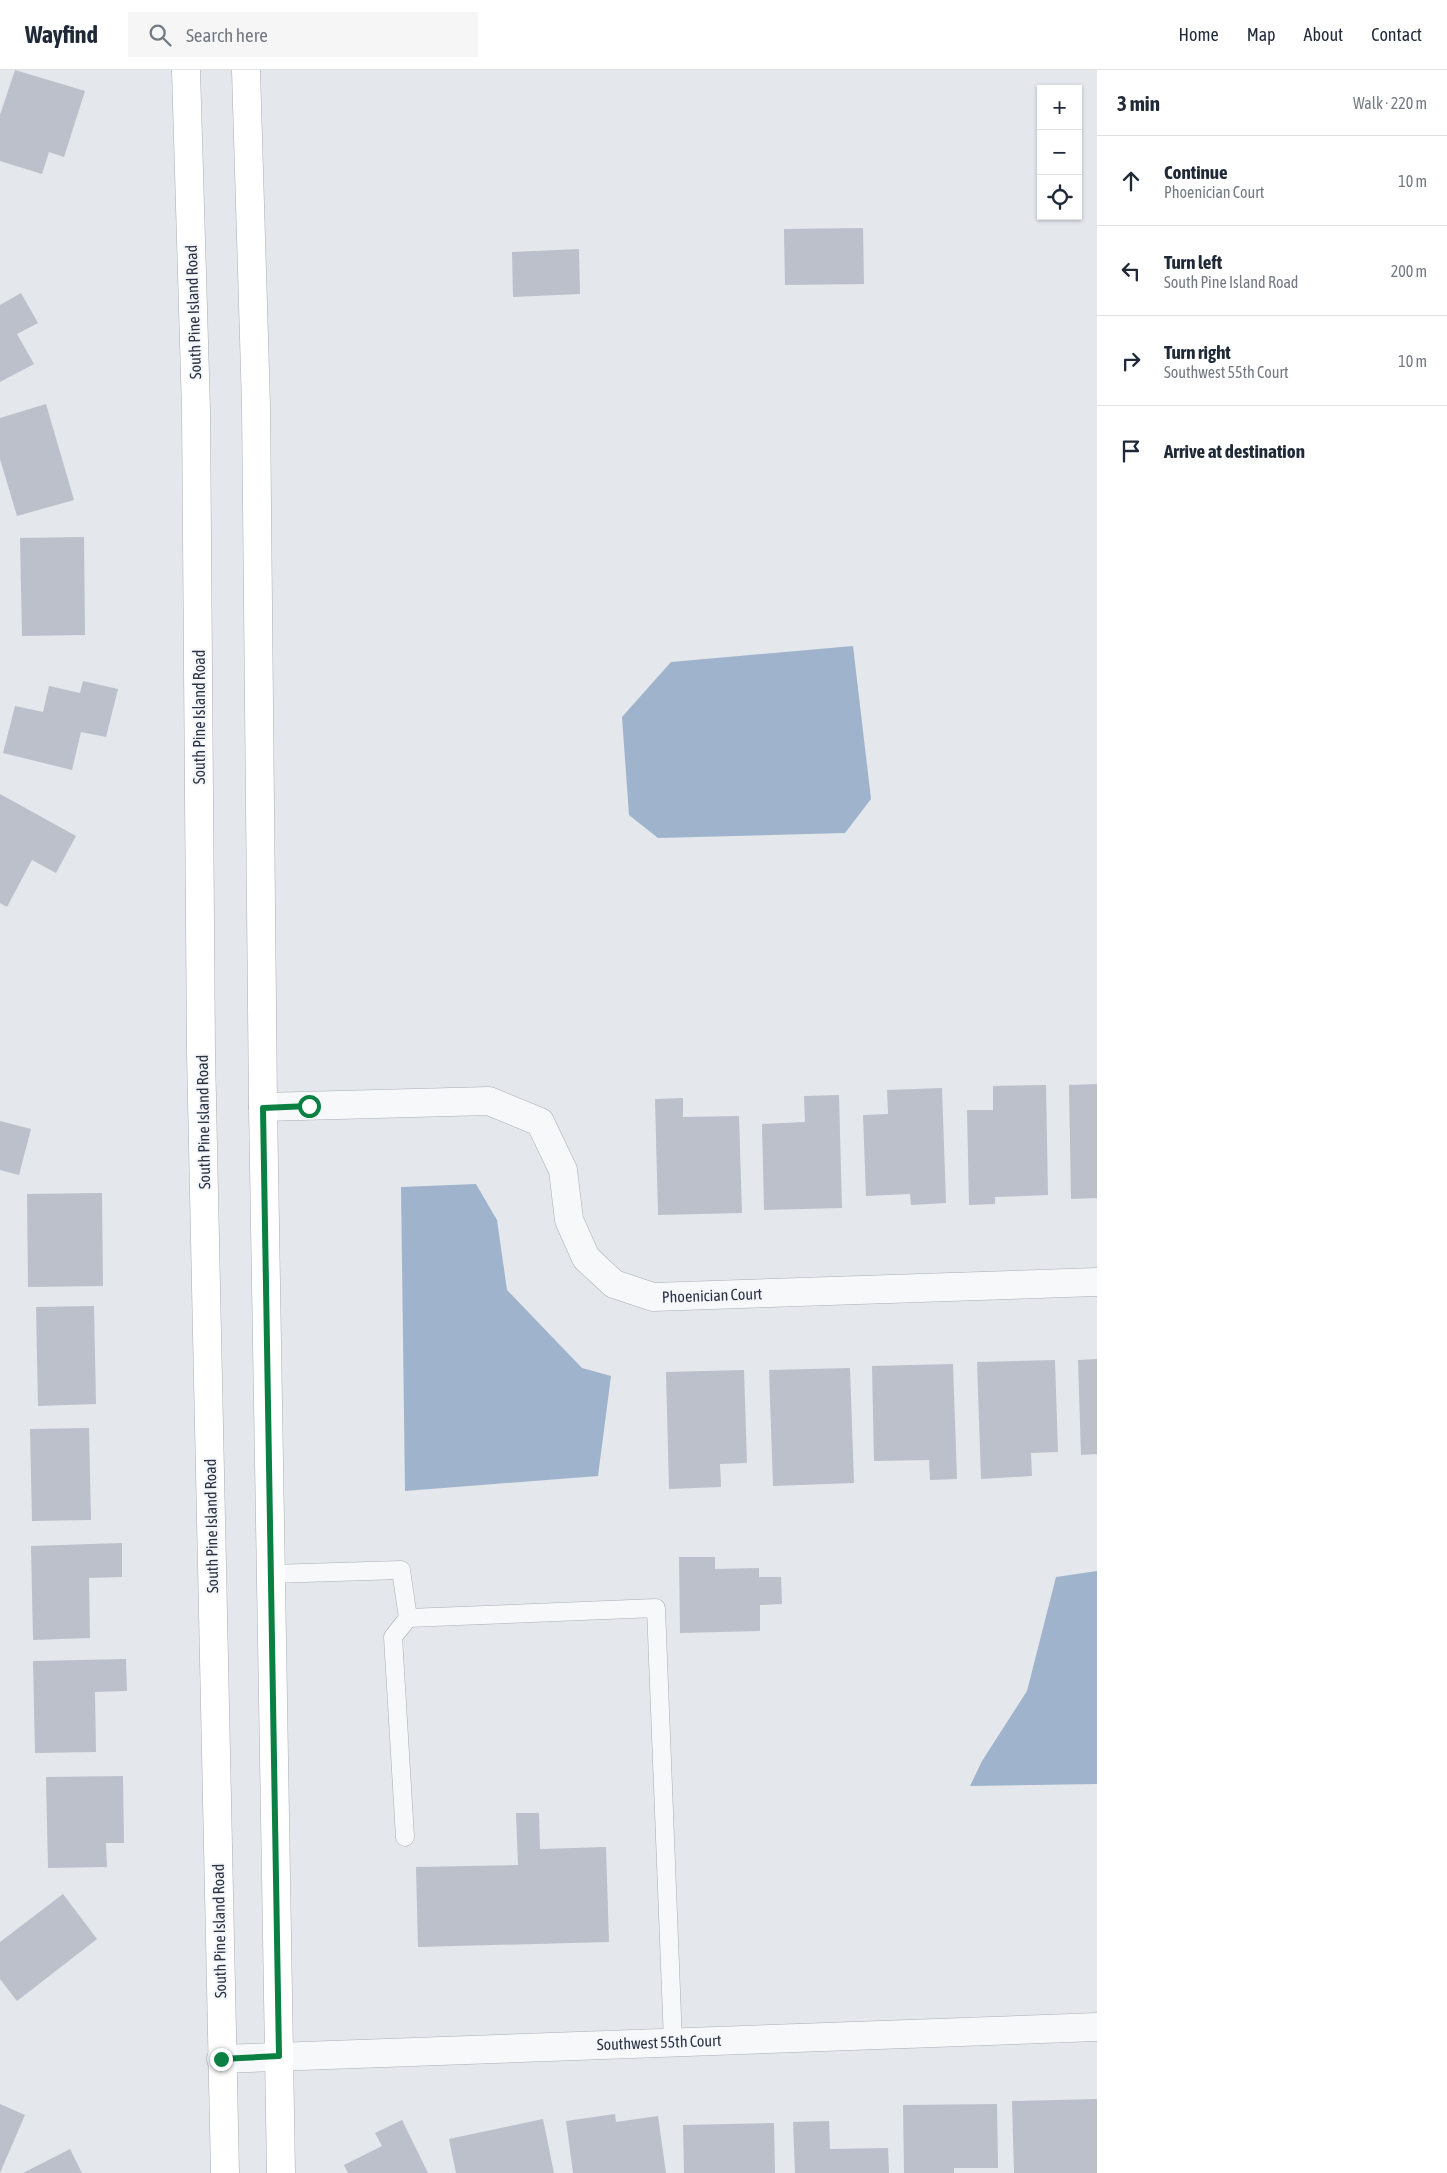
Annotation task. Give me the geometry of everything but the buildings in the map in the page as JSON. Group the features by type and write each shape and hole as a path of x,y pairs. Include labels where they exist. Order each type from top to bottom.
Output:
{"main road":[{"name":"South Pine Island Road","path":"186,70 196,410 201,1063 221,2059 225,2173"},
{"path":"246,70 256,405 263,1108 281,2173"}],"street":[{"name":"Phoenician Court","path":"263,1108 489,1100 540,1122 563,1170 569,1220 586,1258 614,1284 653,1297 1097,1282"},
{"name":"Southwest 55th Court","path":"221,2059 1097,2027"}],"lane":[{"path":"271,1574 401,1570 408,1618 393,1637 404,1837"},
{"path":"408,1618 656,1608 673,2042"}],"water":[{"path":"853,646 871,799 845,833 658,838 629,815 622,717 671,662"},
{"path":"476,1184 497,1220 507,1290 582,1368 611,1376 598,1476 405,1491 401,1187"},
{"path":"1097,1571 1097,1784 970,1786 982,1761 1027,1691 1056,1577"}],"route":[{"path":"221,2059 279,2056 263,1108 309,1106"}]}
